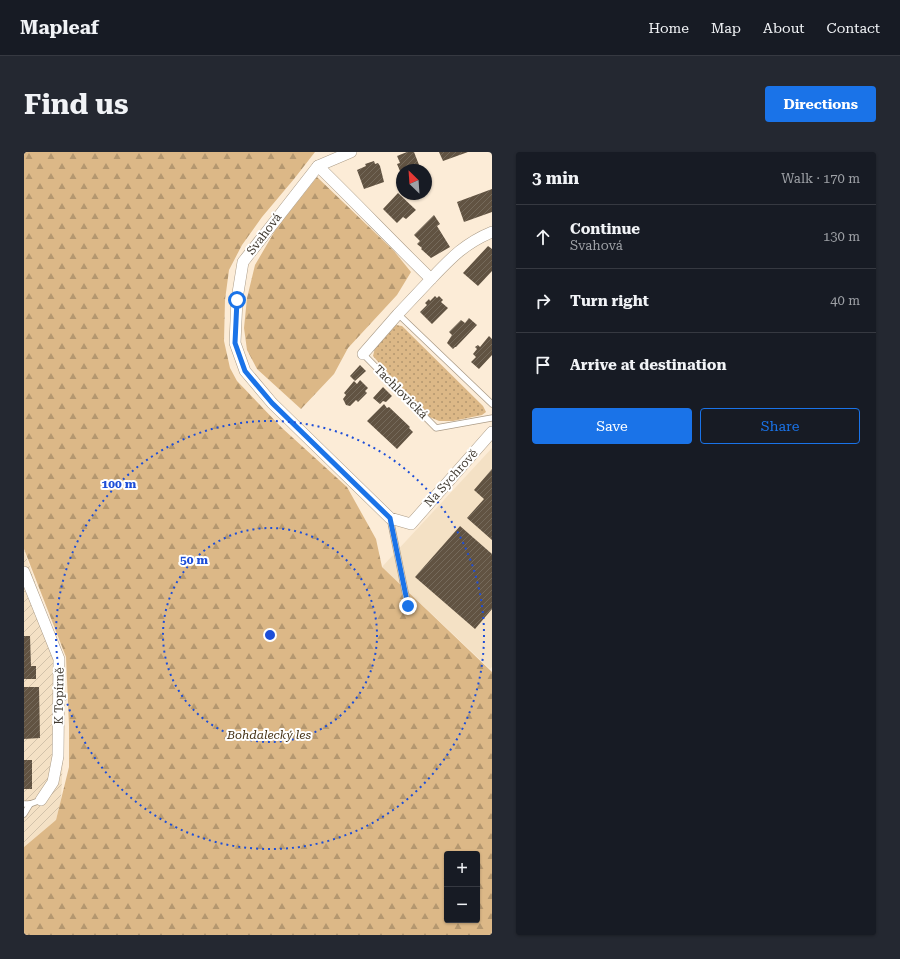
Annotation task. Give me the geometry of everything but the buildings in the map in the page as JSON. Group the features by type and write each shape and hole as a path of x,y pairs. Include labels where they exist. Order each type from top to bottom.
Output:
{"street":[{"path":"344,153 318,166 372,218 431,279"},
{"name":"Svahová","path":"318,166 243,262 237,300 235,343 245,371 272,403 390,518 411,524"},
{"name":"Tachlovická","path":"363,354 398,314 453,256 476,239 492,232"},
{"name":"Na Sychrově","path":"411,524 492,432"},
{"name":"K Topírně","path":"24,572 30,594 59,659 58,756 53,782 36,802"}],"lane":[{"path":"398,314 492,404"},
{"name":"Tachlovická","path":"363,354 436,428 492,418"},
{"path":"390,518 408,606"},
{"path":"24,804 36,802"},
{"path":"24,814 36,802"}],"shaded area":[{"path":"492,448 492,667 490,669 382,567"},
{"path":"24,550 61,658 63,756 61,800 56,820 24,847"}],"green space":[{"name":"Bohdalecký les","path":"24,152 315,152 262,217 242,245 229,270 225,300 224,341 230,368 237,381 282,428 347,487 376,539 382,567 492,672 492,935 24,935 24,847 56,820 69,767 66,657 24,549"},
{"path":"317,177 394,251 411,272 397,295 348,348 334,374 301,409 257,369 247,350 244,328 247,298 255,265 276,229"},
{"path":"396,325 402,326 483,406 486,412 482,415 453,421 439,421 425,415 373,356 375,348"}],"route":[{"path":"237,300 235,343 245,371 272,403 390,518 408,606"}]}
